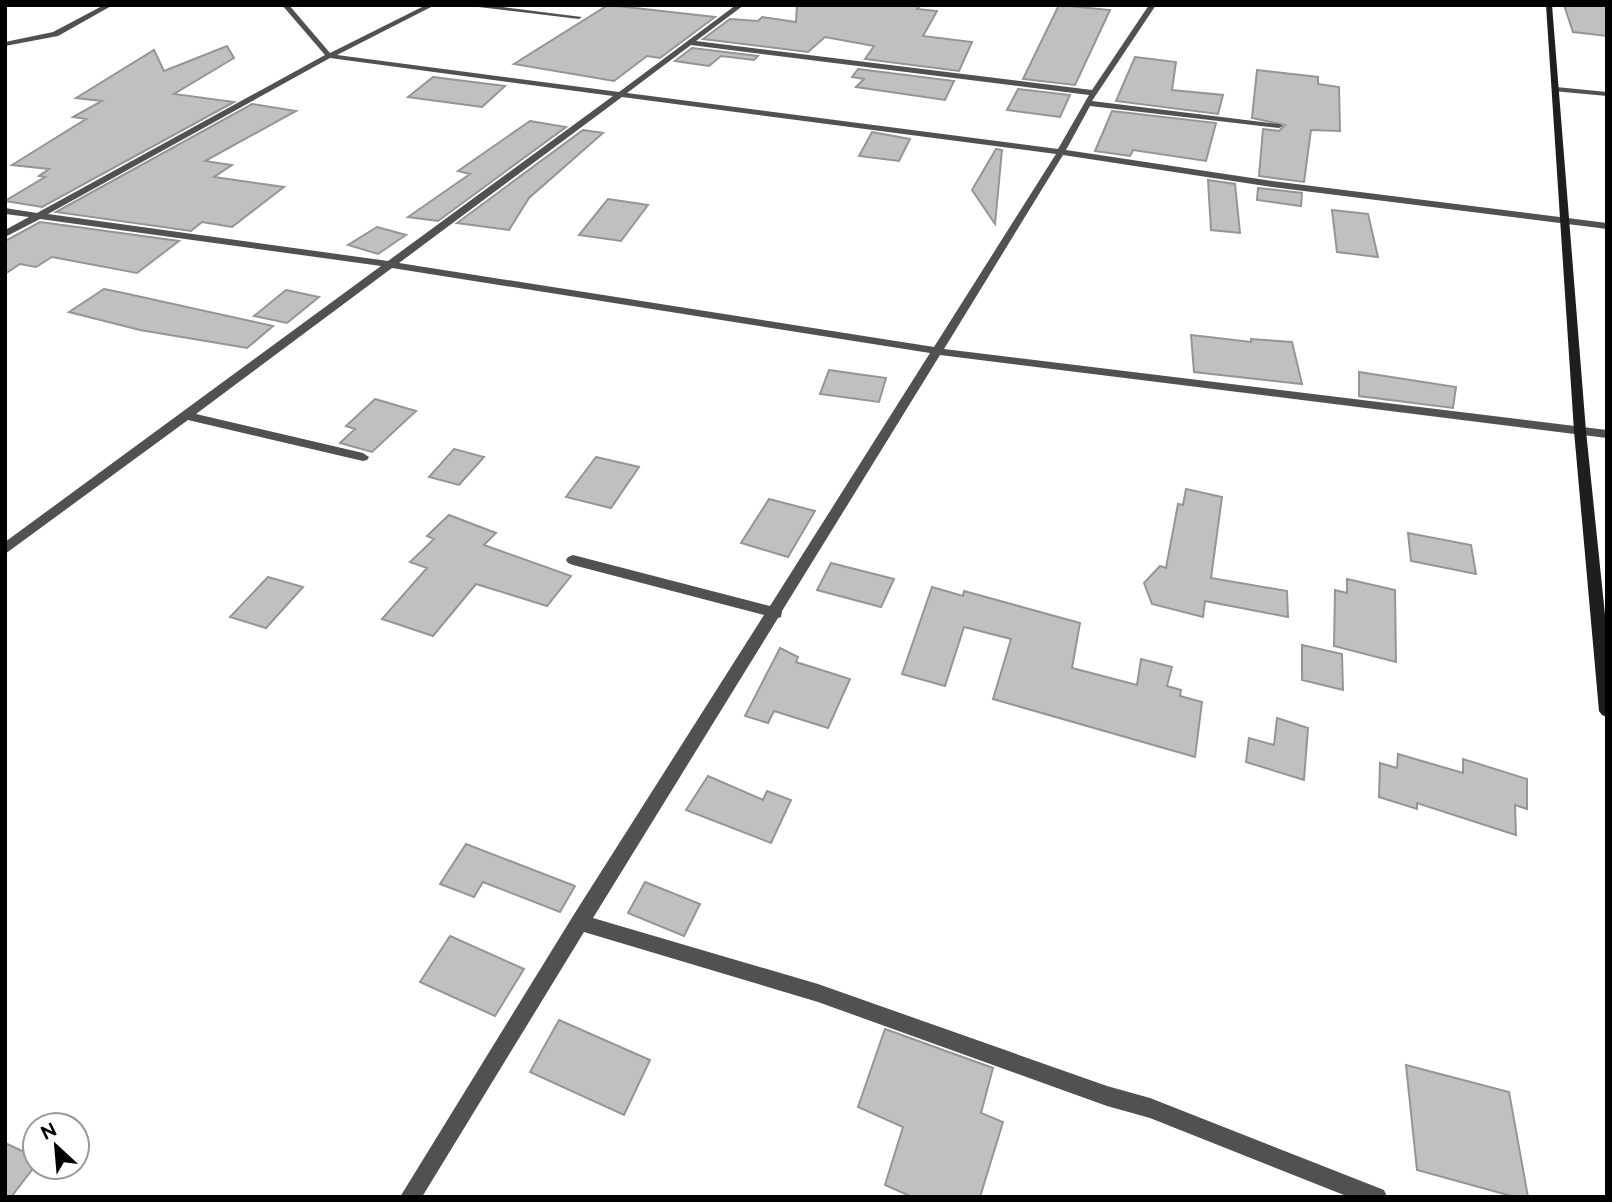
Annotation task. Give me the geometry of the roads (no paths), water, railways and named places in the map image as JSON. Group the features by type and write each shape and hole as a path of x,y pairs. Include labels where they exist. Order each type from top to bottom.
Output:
{"main road":[{"path":"1549,5 1580,431 1607,712"}],"street":[{"path":"5,44 55,34 110,5"},
{"path":"285,5 329,56 1061,152 1272,184 1607,226"},
{"path":"5,234 329,56 432,5"},
{"path":"465,5 579,17"},
{"path":"5,548 741,5"},
{"path":"410,1197 579,922 776,613 1061,152 1090,98 1153,5"},
{"path":"691,43 1279,126"},
{"path":"1556,89 1607,94"},
{"path":"5,211 388,264 937,351 1607,434"},
{"path":"185,415 363,457"},
{"path":"572,560 776,613"},
{"path":"579,922 818,993 1107,1096 1150,1108 1377,1197"}]}
